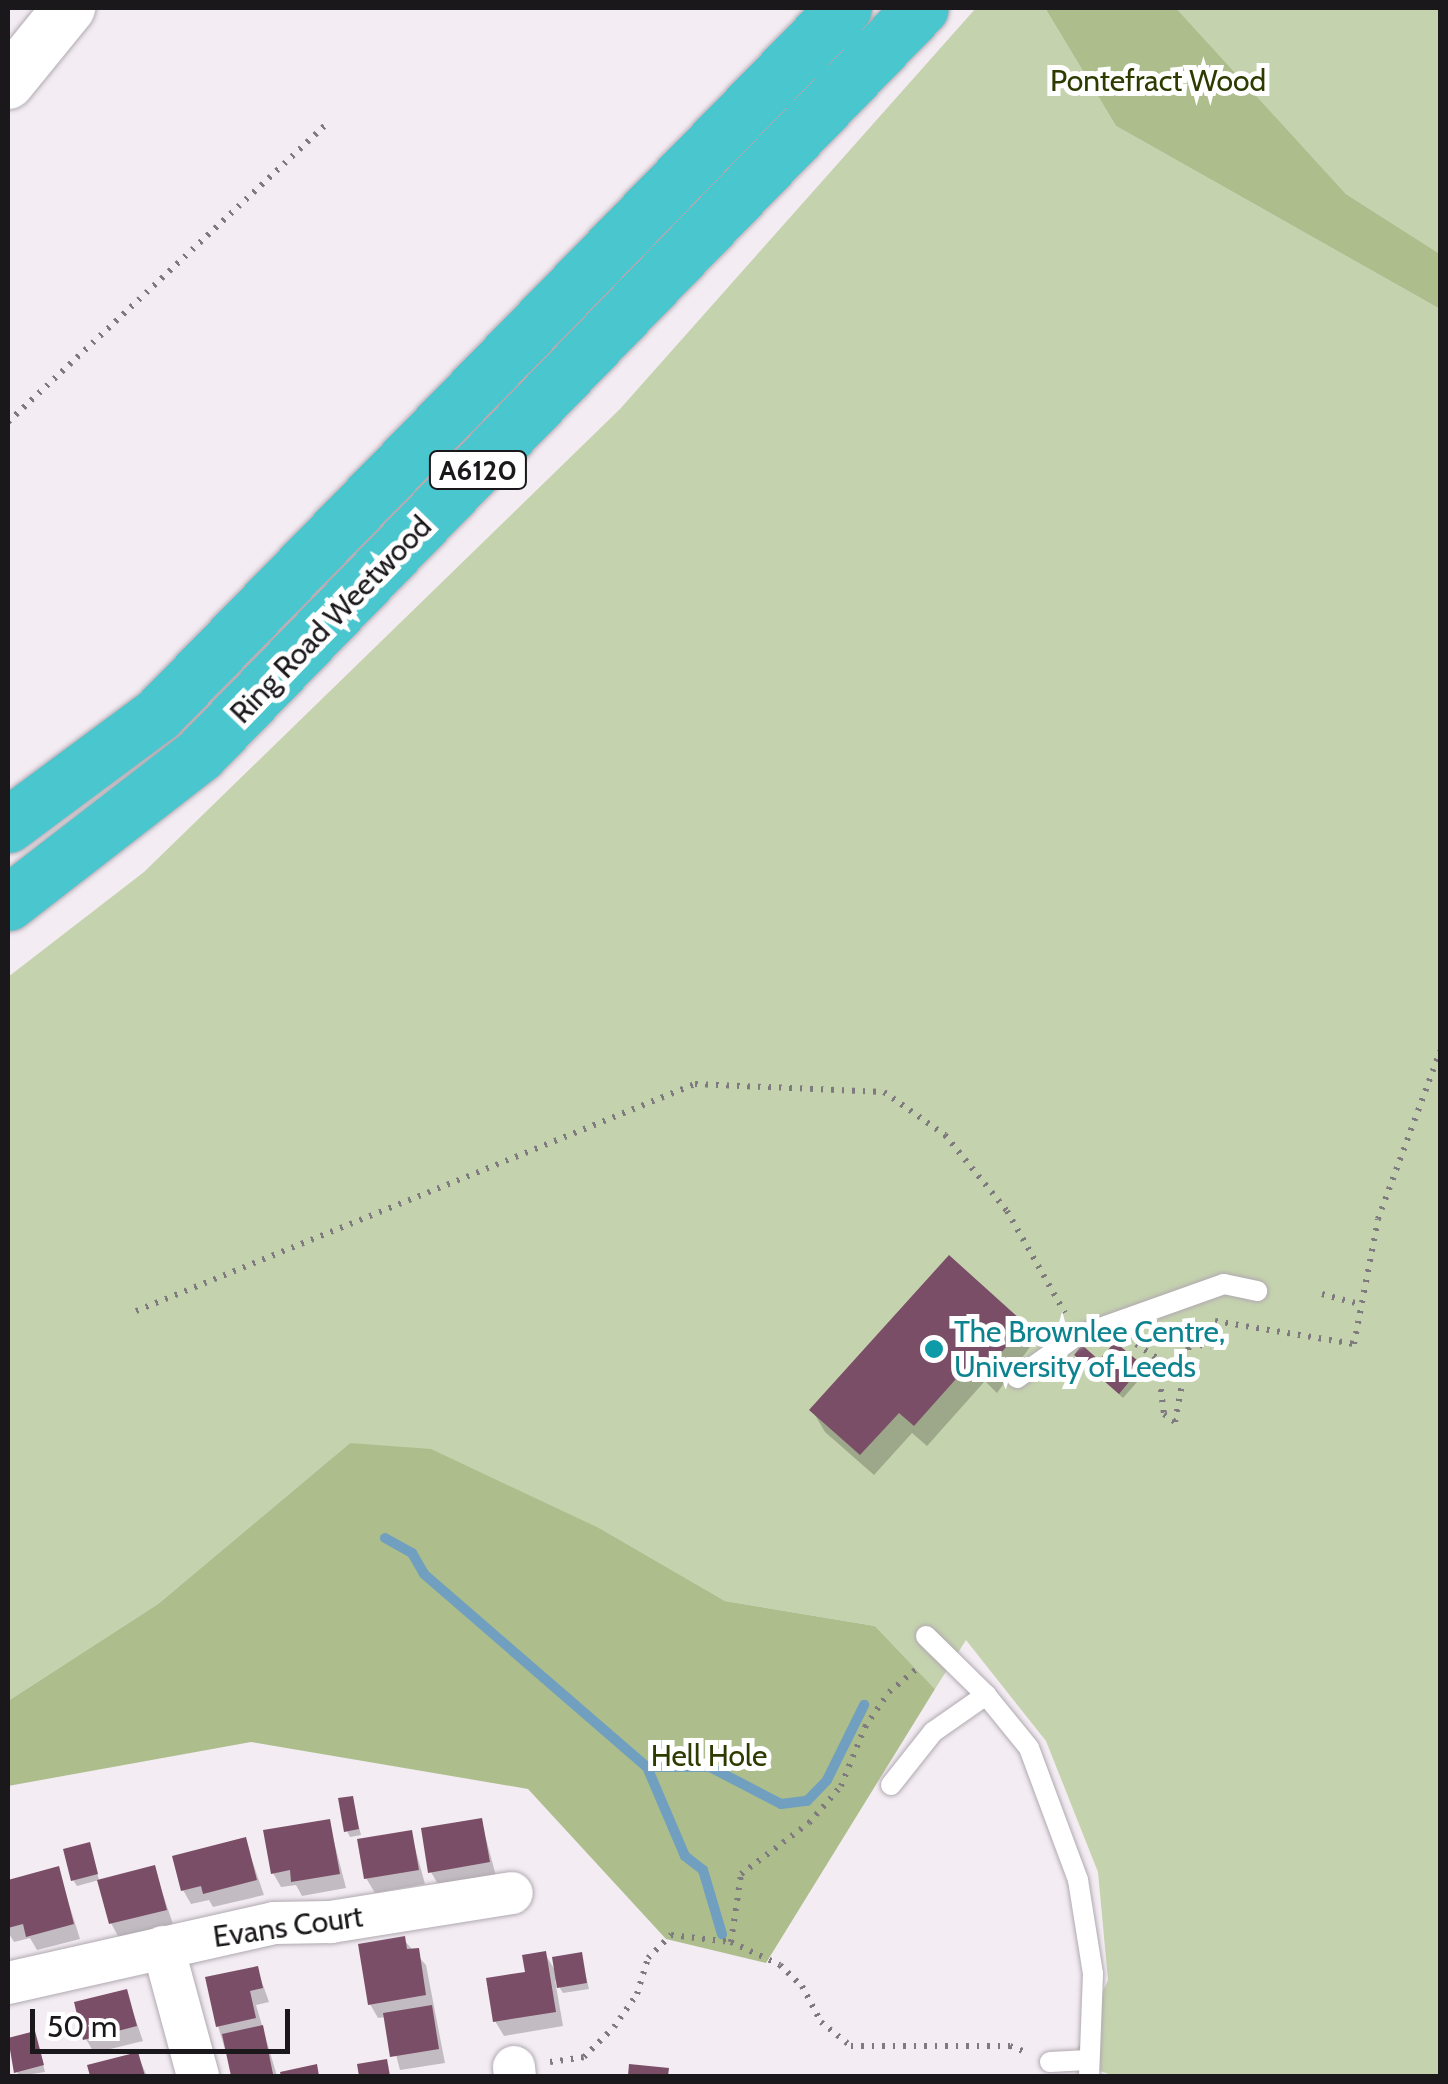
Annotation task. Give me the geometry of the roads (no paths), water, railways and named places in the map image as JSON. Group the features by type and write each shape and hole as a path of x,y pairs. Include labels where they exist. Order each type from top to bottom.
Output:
{"highway":[{"name":"Ring Road Weetwood","path":"8,826 158,714 844,8"},
{"name":"Ring Road Weetwood","path":"8,903 200,754 921,8"}],"street":[{"path":"8,84 69,8"},
{"name":"Evans Court","path":"8,1983 274,1922 331,1922 512,1892"},
{"path":"163,1948 198,2076"}],"lane":[{"path":"1017,1378 1075,1337 1224,1284 1258,1291"},
{"path":"933,1643 986,1695 1030,1748 1078,1880 1093,1974 1088,2068 1050,2062"},
{"path":"891,1785 934,1732 986,1695"}],"waterway":[{"path":"385,1538 412,1553 424,1574 647,1767 710,1767 781,1804 807,1801 827,1780 864,1705"},
{"path":"647,1767 685,1856 703,1870 722,1934"}],"place":[{"name":"The Brownlee Centre, University of Leeds","path":"934,1349"}],"park label":[{"name":"Pontefract Wood","path":"1158,81"},
{"name":"Hell Hole","path":"709,1756"}]}
